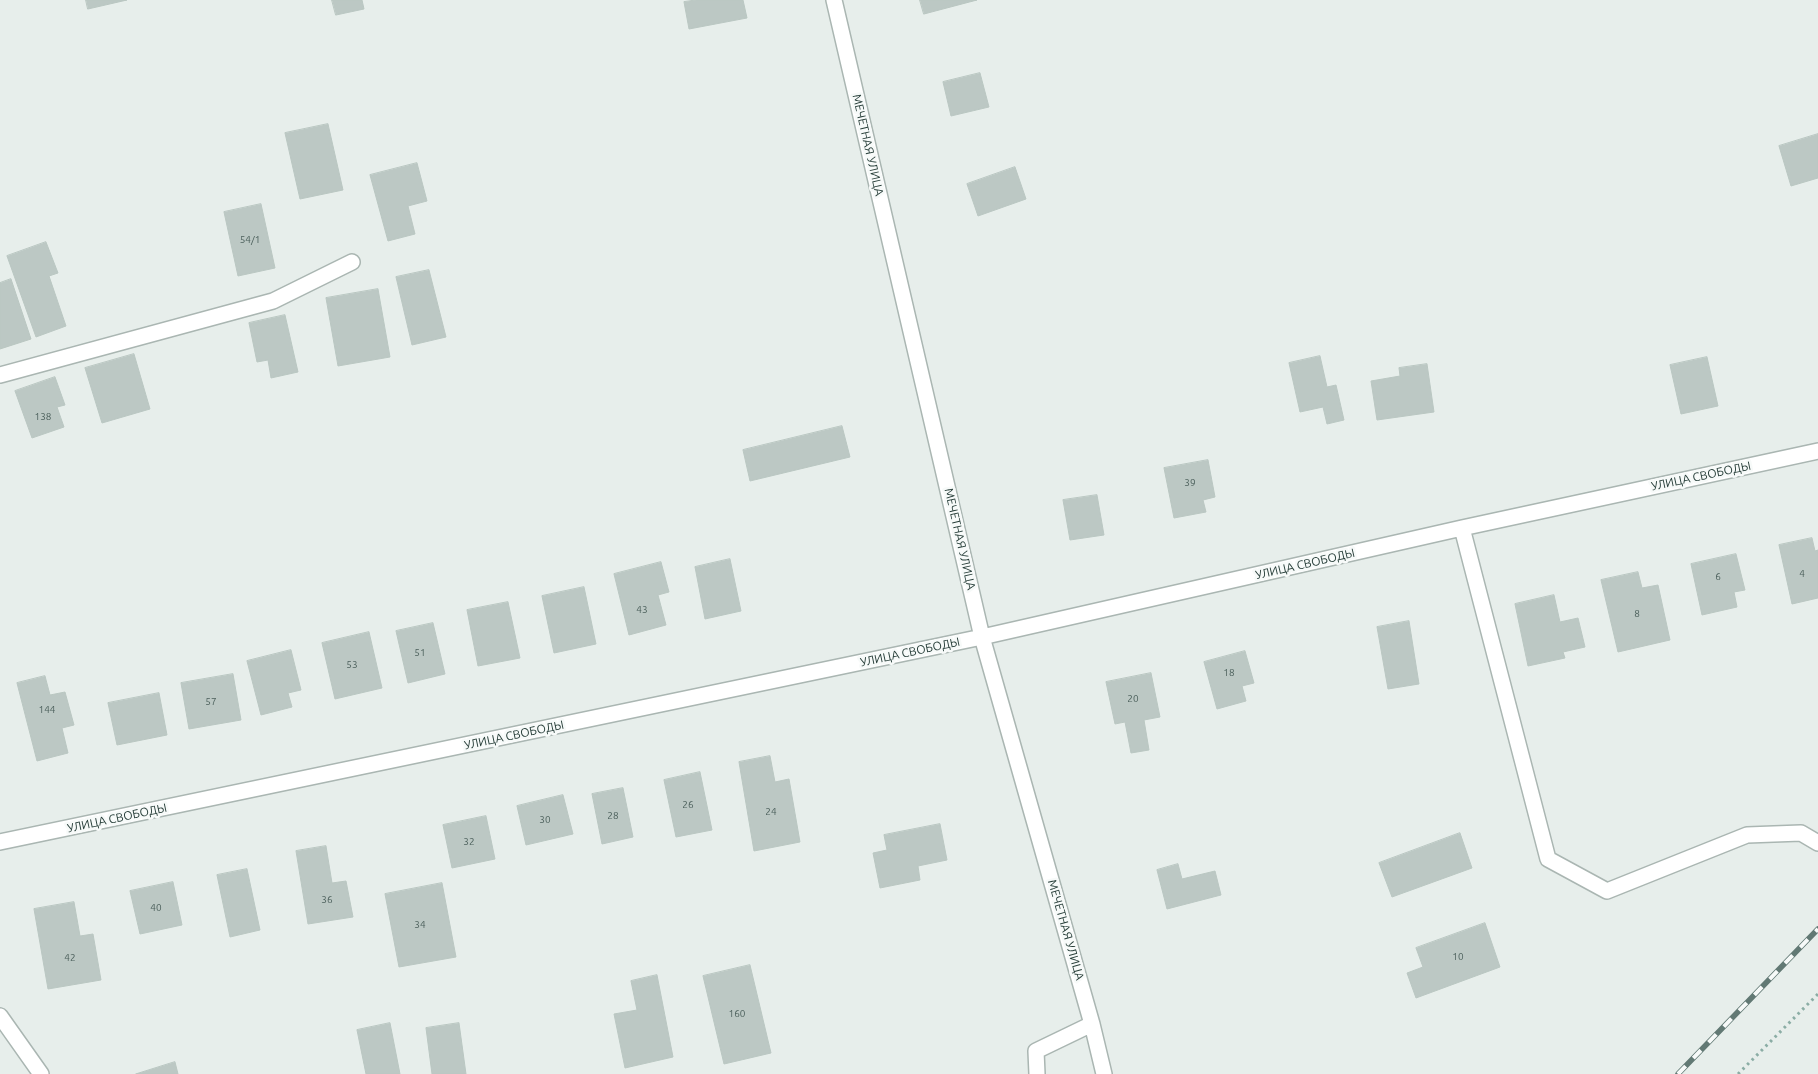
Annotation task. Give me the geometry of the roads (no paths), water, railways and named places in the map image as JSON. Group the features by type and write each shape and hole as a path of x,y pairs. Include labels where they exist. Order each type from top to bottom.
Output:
{"street":[{"name":"МЕЧЕТНАЯ УЛИЦА","path":"834,0 982,637 1092,1024 1104,1074"},
{"path":"0,375 273,301 352,262"},
{"name":"УЛИЦА СВОБОДЫ","path":"0,842 982,637 1462,528 1818,451"},
{"path":"1462,528 1548,859 1607,891 1747,835 1801,833 1818,843"},
{"path":"0,1016 41,1074"},
{"path":"1037,1074 1036,1050 1092,1024"}],"railway":[{"path":"1678,1074 1818,929"}]}
